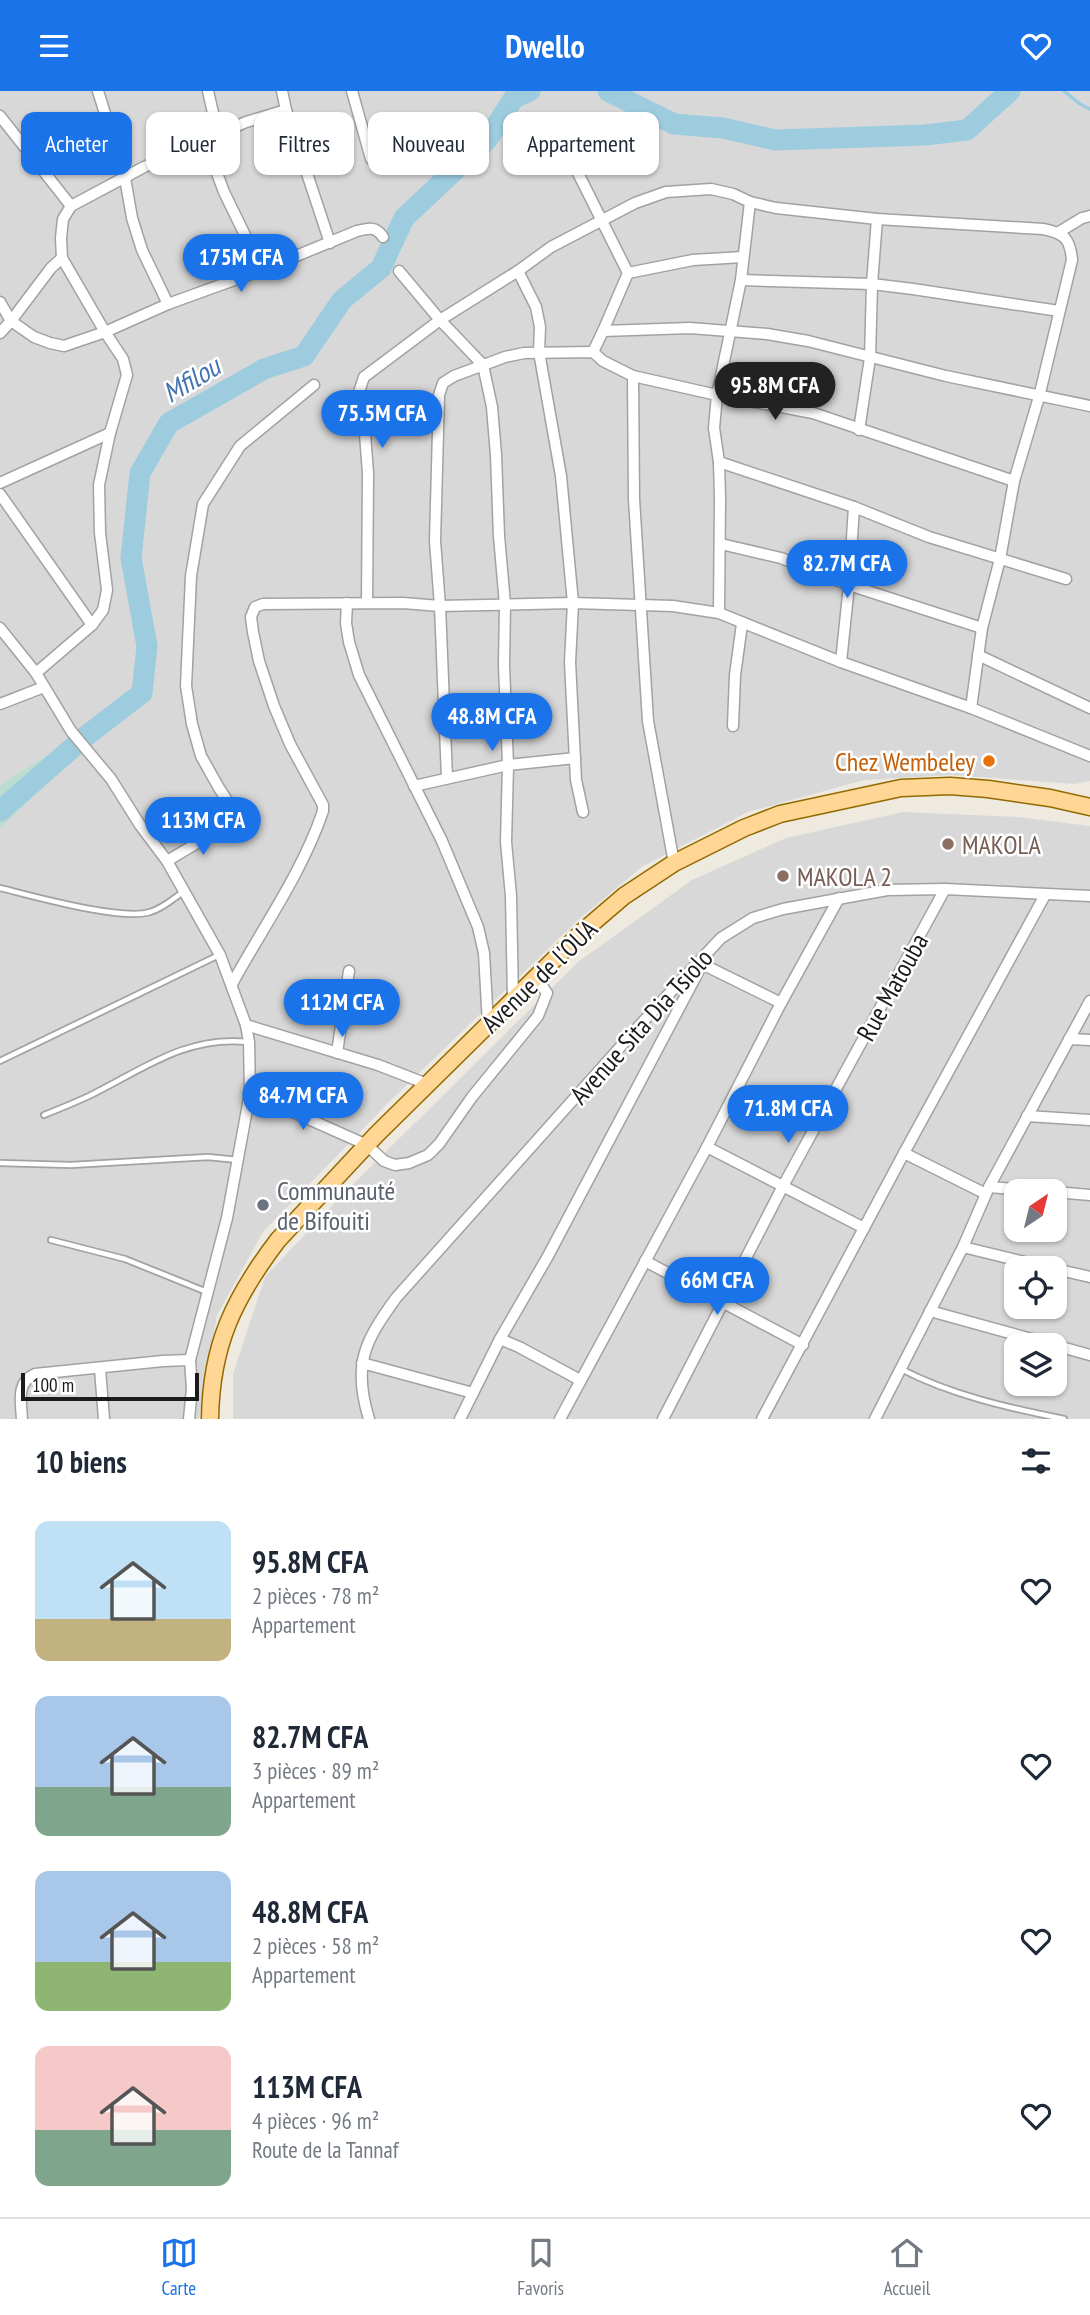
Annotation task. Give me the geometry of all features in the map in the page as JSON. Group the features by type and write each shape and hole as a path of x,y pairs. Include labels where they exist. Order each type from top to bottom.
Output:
{"main road":[{"name":"Avenue de l'OUA","path":"210,1419 213,1373 229,1318 259,1265 278,1240 367,1145 536,977 601,914 645,881 674,863 744,828 780,814 901,788 950,786 988,789 1090,807"},
{"name":"Avenue de l'OUA","path":"1050,798 1090,796"}],"street":[{"path":"98,91 125,178 132,218 142,250 168,304"},
{"path":"208,91 213,112"},
{"path":"282,91 330,243"},
{"path":"352,91 368,148"},
{"path":"240,125 286,110"},
{"path":"0,116 71,206"},
{"path":"36,673 92,625 103,610 107,590 100,533 99,485 110,433 127,375 123,359 104,332 62,258 62,219 71,206 146,166"},
{"path":"218,175 262,270"},
{"path":"578,175 628,272"},
{"path":"367,603 368,473 359,391 364,377 440,320 519,271 551,247 601,220 635,203 666,192 711,189 776,208 877,219 1059,232 1090,216"},
{"path":"719,614 719,461 714,428 717,395 741,280 750,202"},
{"path":"859,430 870,358 877,219"},
{"path":"0,302 11,321 34,337 50,344 64,346 370,228 379,230 383,237"},
{"path":"971,708 982,628 1000,559 1014,481 1039,397 1072,260 1067,240 1059,232"},
{"path":"628,272 693,260 743,257"},
{"path":"0,333 51,268 62,258"},
{"path":"400,271 440,320 483,365 492,407 505,604 504,665 508,765 506,842 511,896 513,1000"},
{"path":"519,271 536,307 540,327 540,352 561,475 573,603 570,662 576,780 583,812"},
{"path":"593,352 628,272"},
{"path":"741,280 872,284 1059,311"},
{"path":"603,331 690,328 732,330 808,341 1039,397 1090,406"},
{"path":"447,778 435,541 439,395 443,383 454,376 505,357 540,352 593,352 603,361 633,376 813,413 1014,481"},
{"path":"633,376 634,499 648,721 674,863"},
{"path":"167,861 224,827 233,813 201,755 192,724 186,686 191,576 203,504 240,446 314,385"},
{"path":"0,483 110,433"},
{"path":"719,461 854,507 929,537 1066,579"},
{"path":"0,494 92,625"},
{"path":"841,662 854,507"},
{"path":"721,544 781,558 849,585 982,628"},
{"path":"347,603 349,642 359,675 442,841 478,927 484,953 488,1024"},
{"path":"232,984 302,862 323,811 323,805 290,744 259,661 251,617 255,607 262,604 367,603 440,606 573,603 673,606 719,614 841,662 971,708 1090,756"},
{"path":"733,726 735,666 742,624"},
{"path":"0,628 36,673 71,731 111,779 167,861 220,955 246,1025 250,1093 239,1160 190,1360 192,1389 189,1419"},
{"path":"978,655 1090,708"},
{"path":"0,704 44,687"},
{"path":"414,786 508,765 575,758"},
{"name":"Avenue Sita Dia Tsiolo","path":"369,1419 362,1363 373,1329 396,1298 720,938 753,918 887,890 945,889 1090,896"},
{"name":"Rue Matouba","path":"663,1419 783,1186 945,889"},
{"path":"762,1419 1045,895"},
{"path":"560,1419 839,898"},
{"path":"460,1419 500,1339 548,1257 702,964 720,938"},
{"path":"702,964 781,1003"},
{"path":"337,1053 349,971"},
{"path":"250,1093 367,1145 384,1161 395,1165 409,1163 428,1155 439,1144 472,1097 538,1016 547,993 536,977"},
{"path":"875,1419 963,1247 988,1190 1090,1001"},
{"path":"246,1025 378,1065 428,1084"},
{"path":"1069,1039 1090,1040"},
{"path":"1027,1116 1090,1121"},
{"path":"707,1147 864,1228"},
{"path":"904,1153 988,1190 1004,1190"},
{"path":"1068,1193 1090,1195"},
{"path":"963,1247 1004,1257"},
{"path":"645,1261 803,1345"},
{"path":"1067,1272 1090,1277"},
{"path":"930,1311 1090,1355"},
{"path":"500,1339 580,1380"},
{"path":"22,1419 22,1386 28,1377 35,1374 190,1360"},
{"path":"362,1363 473,1393"},
{"path":"100,1369 104,1419"}],"lane":[{"path":"0,888 68,904 130,914 153,912 184,892"},
{"path":"0,1061 220,955"},
{"path":"44,1115 89,1096 167,1055 200,1043 230,1040 249,1042"},
{"path":"0,1163 71,1165 208,1157 239,1160"},
{"path":"51,1240 125,1259 208,1292"},
{"path":"900,1369 923,1381 964,1394 1014,1409 1064,1419"}],"shaded area":[{"path":"0,91 1090,91 1090,781 1075,784 952,775 864,780 748,812 643,866 578,920 389,1102 263,1232 217,1315 199,1419 0,1419 0,826 70,741 0,785"},
{"path":"903,812 1018,817 1090,826 1090,1419 233,1419 233,1374 265,1277 343,1194 578,962 692,880 786,838"}],"green space":[{"path":"70,741 79,754 0,828 0,785"}],"waterway":[{"name":"Mfilou","path":"0,811 86,736 142,693 147,646 131,558 140,473 169,423 264,369 304,356 342,300 381,268 404,218 487,140 514,98 530,91"},
{"name":"Mfilou","path":"608,91 674,124 723,128 775,140 925,135 967,130 1010,91"},
{"path":"1064,91 1090,109"}],"place":[{"name":"Chez Wembeley","path":"989,761"},
{"name":"MAKOLA","path":"948,844"},
{"name":"MAKOLA 2","path":"783,876"},
{"name":"Communauté de Bifouiti","path":"263,1205"}]}
